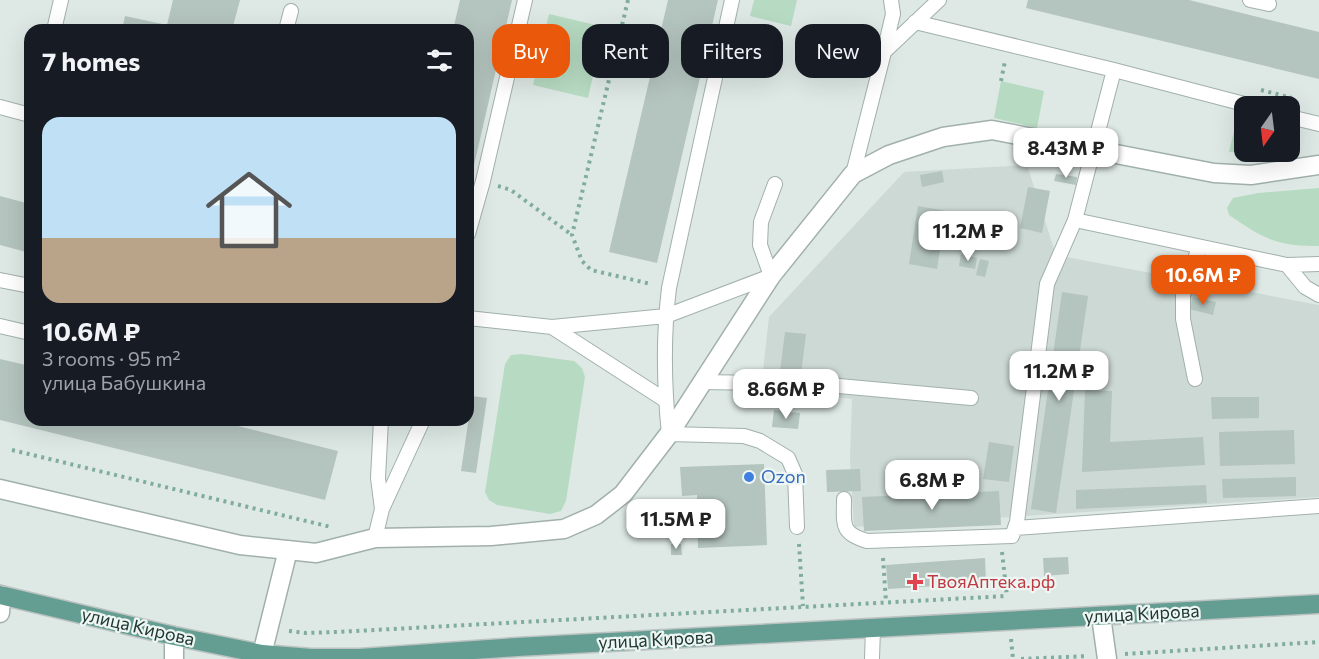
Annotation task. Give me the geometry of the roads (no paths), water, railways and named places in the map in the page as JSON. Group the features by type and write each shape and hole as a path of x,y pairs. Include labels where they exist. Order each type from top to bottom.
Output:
{"main road":[{"name":"улица Кирова","path":"0,601 262,654 311,658 518,653 873,628 1319,604"}],"street":[{"path":"0,489 240,545 315,553 375,538 491,536 564,529 596,515 623,494 669,434 771,276 852,174 889,155 932,141 992,130 1214,173 1251,175 1319,165"},
{"path":"262,654 288,550"},
{"path":"1101,616 1107,657"},
{"path":"174,636 174,659"}],"lane":[{"path":"55,24 61,0"},
{"path":"474,213 525,0"},
{"path":"732,0 669,288 666,316 665,400 669,434 744,436 760,441 788,458 795,474 797,527"},
{"path":"852,174 884,52 892,14 891,0"},
{"path":"884,52 939,0"},
{"path":"1250,0 1269,4"},
{"path":"288,24 291,11"},
{"path":"915,22 1234,101"},
{"path":"844,499 846,529 852,537 867,541 1012,536 1017,522 1047,284 1075,219 1114,70"},
{"path":"0,107 24,113"},
{"path":"1300,119 1319,124"},
{"path":"474,319 552,327 666,316 771,276 760,245 761,222 775,184"},
{"path":"1075,219 1287,265 1319,264"},
{"path":"1195,379 1183,319 1183,295 1199,247"},
{"path":"1287,265 1305,287 1319,295"},
{"path":"0,280 24,285"},
{"path":"0,326 24,332"},
{"path":"552,327 665,400"},
{"path":"702,382 817,384 971,398"},
{"path":"381,426 378,478 382,509"},
{"path":"375,538 382,509 420,426"},
{"path":"1015,528 1319,506"},
{"path":"872,659 873,628"}],"place":[{"name":"Ozon","path":"749,477"},
{"name":"ТвояАптека.рф","path":"915,582"}]}
